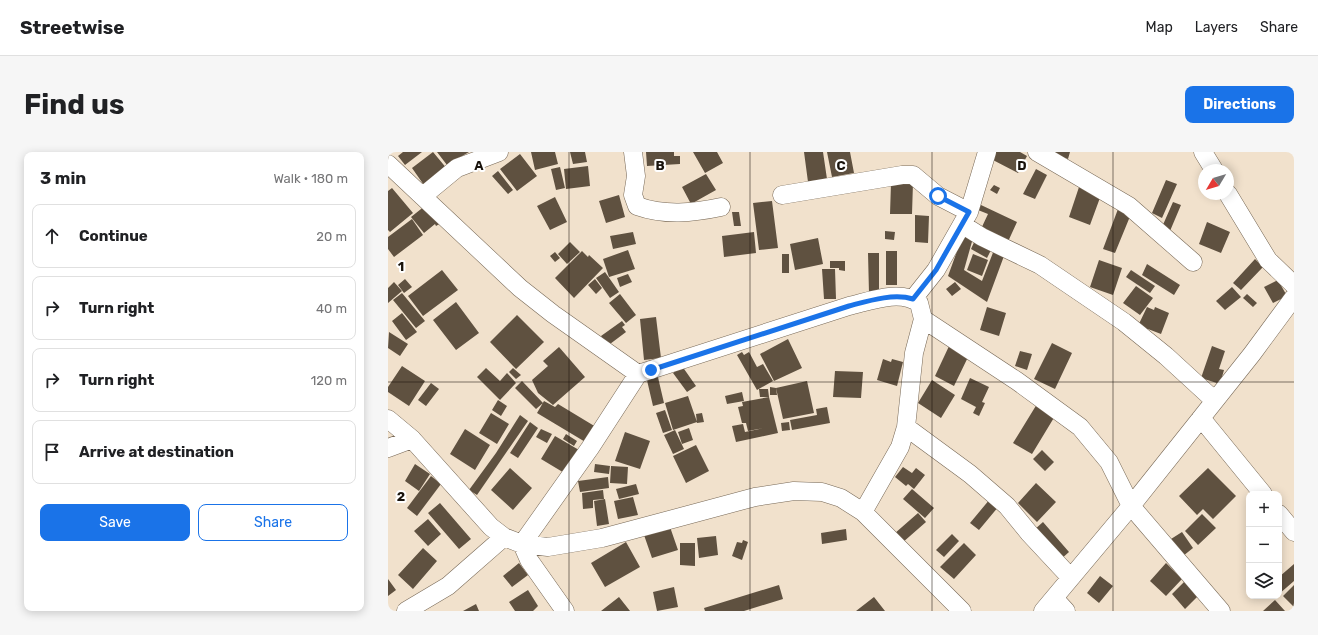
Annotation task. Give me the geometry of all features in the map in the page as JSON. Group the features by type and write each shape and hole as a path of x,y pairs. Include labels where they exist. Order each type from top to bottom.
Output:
{"street":[{"path":"423,196 457,168 499,152"},
{"path":"633,152 636,176 633,195 637,206 651,211 692,213 722,207"},
{"path":"913,299 936,270 966,219 987,152"},
{"path":"1037,152 1130,206 1193,262"},
{"path":"1203,152 1210,164"},
{"path":"388,164 520,288 638,374"},
{"path":"782,195 902,175 913,175 966,219 982,237 1040,265 1124,322 1166,356 1214,400"},
{"path":"1232,200 1268,260 1294,285"},
{"path":"522,544 590,448 638,374 849,306 873,300 905,296 919,303 923,319 914,353 906,427 900,447 863,512"},
{"path":"1055,607 1070,578 1131,506 1252,354 1294,297"},
{"path":"923,319 1017,381 1080,427 1109,462 1131,506 1222,611"},
{"path":"1201,418 1261,491"},
{"path":"388,419 412,439 491,527 504,537 522,544 548,547 572,544 602,538 755,498 794,491 822,492 841,498 863,512 962,611"},
{"path":"906,427 970,474 1007,506 1029,533 1070,578"},
{"path":"388,448 412,439"},
{"path":"1282,518 1294,532"},
{"path":"406,611 448,586 504,537"},
{"path":"522,544 530,560 565,611"}],"building":[{"path":"403,152 422,152 405,165 398,156"},
{"path":"433,152 448,170 426,188 412,168"},
{"path":"437,152 469,152 447,165"},
{"path":"531,152 555,152 558,164 535,170"},
{"path":"570,152 585,152 587,162 573,164"},
{"path":"646,152 674,152 674,156 680,156 680,164 647,166"},
{"path":"693,152 717,152 723,163 705,173"},
{"path":"804,152 823,152 827,179 808,182"},
{"path":"827,152 850,152 854,173 832,177"},
{"path":"995,152 1020,152 1027,156 1018,173 991,159"},
{"path":"1046,152 1070,152 1068,159"},
{"path":"520,154 537,176 517,191 500,169"},
{"path":"588,166 590,186 566,189 564,169"},
{"path":"560,167 565,188 556,190 551,169"},
{"path":"1036,169 1047,175 1035,199 1023,194"},
{"path":"498,171 513,190 508,194 492,176"},
{"path":"706,174 716,190 691,204 682,187"},
{"path":"1166,180 1177,184 1162,218 1152,213"},
{"path":"891,183 913,183 912,214 890,214"},
{"path":"994,185 1000,188 997,194 990,190"},
{"path":"1079,187 1101,195 1090,225 1069,217"},
{"path":"392,188 413,213 390,232 388,230 388,191"},
{"path":"619,195 625,217 606,223 599,201"},
{"path":"555,197 567,222 550,230 537,206"},
{"path":"772,201 778,248 759,250 753,203"},
{"path":"1173,202 1181,205 1170,231 1162,227"},
{"path":"426,205 441,223 436,226 435,224 424,233 411,217"},
{"path":"981,205 1017,222 1006,246 980,231 988,214 978,210"},
{"path":"1118,209 1131,214 1115,253 1103,249"},
{"path":"732,212 739,212 741,226 734,226"},
{"path":"915,215 929,216 928,243 915,242"},
{"path":"412,219 423,235 394,257 388,249 388,237"},
{"path":"1207,222 1230,232 1221,253 1199,244"},
{"path":"885,231 895,232 894,240 885,239"},
{"path":"633,232 636,244 613,249 610,236"},
{"path":"754,232 756,253 724,257 722,236"},
{"path":"964,232 973,238 964,270 982,281 994,250 1004,256 987,302 948,276"},
{"path":"818,238 823,264 795,270 790,244"},
{"path":"976,238 993,246 987,258 971,249"},
{"path":"570,242 580,252 567,264 558,254"},
{"path":"628,250 635,269 609,277 603,259"},
{"path":"582,251 588,257 589,255 603,268 574,298 555,278"},
{"path":"886,251 897,251 897,285 886,285"},
{"path":"555,252 560,258 555,262 550,256"},
{"path":"868,253 879,253 879,293 869,293"},
{"path":"782,254 789,254 789,273 782,273"},
{"path":"973,254 988,260 982,276 967,270"},
{"path":"1255,259 1263,267 1241,290 1233,283"},
{"path":"1099,260 1122,268 1113,295 1090,287"},
{"path":"830,261 845,261 845,271 839,270 839,268 830,268"},
{"path":"1147,264 1180,285 1174,295 1142,275"},
{"path":"822,269 835,269 836,299 824,299"},
{"path":"442,270 458,290 423,316 408,296"},
{"path":"1131,270 1155,286 1150,293 1126,277"},
{"path":"605,272 619,292 610,298 596,278"},
{"path":"628,274 632,282 620,287 617,278"},
{"path":"405,279 412,287 404,293 398,285"},
{"path":"595,279 602,288 596,294 588,285"},
{"path":"1278,280 1287,296 1273,303 1264,287"},
{"path":"394,282 402,291 388,303 388,288"},
{"path":"955,282 961,289 952,296 946,289"},
{"path":"1136,286 1153,298 1140,315 1123,303"},
{"path":"1232,287 1241,297 1225,310 1216,301"},
{"path":"402,293 425,321 416,328 393,300"},
{"path":"620,294 636,315 626,323 609,303"},
{"path":"1247,294 1257,303 1253,307 1243,298"},
{"path":"456,302 479,333 456,350 433,320"},
{"path":"987,307 1006,313 999,336 980,330"},
{"path":"1147,307 1154,310 1155,307 1169,313 1161,334 1148,329 1146,332 1137,328"},
{"path":"402,313 417,332 406,340 392,321"},
{"path":"517,315 544,342 516,369 490,342"},
{"path":"656,317 661,358 644,360 640,319"},
{"path":"622,321 625,325 622,327 626,332 606,347 601,336"},
{"path":"389,332 408,344 400,356 388,348"},
{"path":"788,339 802,368 774,381 760,354"},
{"path":"1052,343 1072,353 1055,389 1034,379"},
{"path":"950,344 970,353 954,386 935,376"},
{"path":"1212,346 1225,351 1219,369 1224,370 1220,384 1201,378"},
{"path":"559,347 585,377 553,405 538,393 532,380 548,366 543,361"},
{"path":"1020,351 1032,354 1027,370 1015,366"},
{"path":"742,352 744,355 749,352 757,367 763,364 773,381 757,390 737,355"},
{"path":"883,359 891,362 892,359 903,362 897,386 877,380"},
{"path":"402,366 425,381 409,406 388,392 388,387"},
{"path":"682,366 696,386 687,392 673,373"},
{"path":"486,368 500,381 507,373 516,383 500,400 477,377"},
{"path":"513,368 521,375 516,379 509,372"},
{"path":"835,371 863,372 861,398 833,397"},
{"path":"657,373 664,403 653,406 646,376"},
{"path":"970,378 989,387 982,402 985,403 979,416 973,413 976,407 961,399"},
{"path":"932,380 955,395 941,418 918,403"},
{"path":"522,381 543,403 536,409 515,388"},
{"path":"807,381 814,413 783,419 776,388"},
{"path":"431,383 439,389 426,406 418,400"},
{"path":"770,387 776,388 777,395 770,395"},
{"path":"759,389 768,389 769,397 760,397"},
{"path":"742,392 744,401 727,404 725,396"},
{"path":"688,396 697,422 673,430 665,403"},
{"path":"769,397 778,433 736,442 732,426 743,424 745,432 764,428 748,431 746,423 742,423 738,407 743,406 742,402"},
{"path":"498,400 507,406 501,416 492,410"},
{"path":"544,401 555,407 558,404 596,427 587,443 537,413"},
{"path":"1037,404 1055,416 1032,454 1013,443"},
{"path":"827,407 830,423 792,430 790,420 817,415 816,409"},
{"path":"665,410 672,430 663,433 656,413"},
{"path":"491,413 509,424 497,444 479,433"},
{"path":"702,413 704,422 697,423 696,414"},
{"path":"520,415 528,421 477,495 469,490 496,453"},
{"path":"530,422 538,428 518,458 510,453"},
{"path":"789,422 790,430 782,431 781,423"},
{"path":"689,428 693,440 682,444 678,432"},
{"path":"465,429 490,445 475,470 450,454"},
{"path":"541,429 552,434 547,443 536,437"},
{"path":"675,430 684,449 673,454 664,435"},
{"path":"625,432 650,441 640,469 615,461"},
{"path":"566,434 577,441 574,446 563,439"},
{"path":"555,436 579,450 566,474 541,459"},
{"path":"696,445 709,471 686,483 673,456"},
{"path":"1042,450 1054,462 1045,471 1033,459"},
{"path":"415,464 430,474 419,491 405,481"},
{"path":"595,464 610,466 609,474 594,472"},
{"path":"611,466 628,467 627,484 610,483"},
{"path":"903,467 912,473 916,468 925,475 914,489 908,484 906,486 895,477"},
{"path":"510,468 532,488 513,510 491,490"},
{"path":"1208,468 1236,496 1213,519 1203,509 1197,515 1179,496"},
{"path":"431,476 441,484 417,516 407,508"},
{"path":"608,477 609,488 580,492 578,481"},
{"path":"1036,483 1056,502 1037,522 1018,503"},
{"path":"636,484 639,494 619,499 616,489"},
{"path":"912,489 934,508 925,518 903,499"},
{"path":"603,490 604,499 593,500 593,508 583,509 582,493"},
{"path":"633,497 638,515 618,519 614,501"},
{"path":"605,499 609,524 597,526 594,501"},
{"path":"990,499 999,506 979,530 970,523"},
{"path":"440,503 471,539 459,549 428,513"},
{"path":"918,513 926,522 902,543 894,534"},
{"path":"1202,514 1216,528 1198,545 1185,531"},
{"path":"428,519 441,534 428,546 414,531"},
{"path":"1043,522 1069,552 1060,560 1034,530"},
{"path":"670,527 678,550 652,558 644,535"},
{"path":"846,529 847,540 822,544 821,533"},
{"path":"1182,532 1193,548 1183,556 1171,539"},
{"path":"952,534 959,541 944,557 936,550"},
{"path":"716,536 718,555 699,558 697,538"},
{"path":"743,540 748,542 742,560 732,556 737,542 742,543"},
{"path":"626,542 640,567 605,587 591,563"},
{"path":"680,543 695,543 695,566 680,565"},
{"path":"964,543 976,555 954,579 940,567"},
{"path":"423,548 437,561 413,589 398,575"},
{"path":"519,563 528,575 512,587 503,576"},
{"path":"1166,563 1182,579 1166,596 1150,581"},
{"path":"1294,564 1294,581 1282,591 1282,574"},
{"path":"1100,576 1113,586 1099,603 1087,593"},
{"path":"388,579 396,590 388,596"},
{"path":"1184,582 1198,596 1185,609 1172,594"},
{"path":"779,585 783,599 744,611 705,611 704,608"},
{"path":"1294,585 1294,607 1283,596"},
{"path":"674,587 678,607 657,611 653,592"},
{"path":"528,590 538,606 533,611 515,611 509,602"},
{"path":"619,597 630,611 601,611"},
{"path":"874,597 885,611 856,611"},
{"path":"1275,600 1285,611 1263,611"},
{"path":"476,604 479,611 463,611"}],"route":[{"path":"651,370 849,306 873,300 905,296 913,299 936,270 967,218 969,212 938,196"}]}
